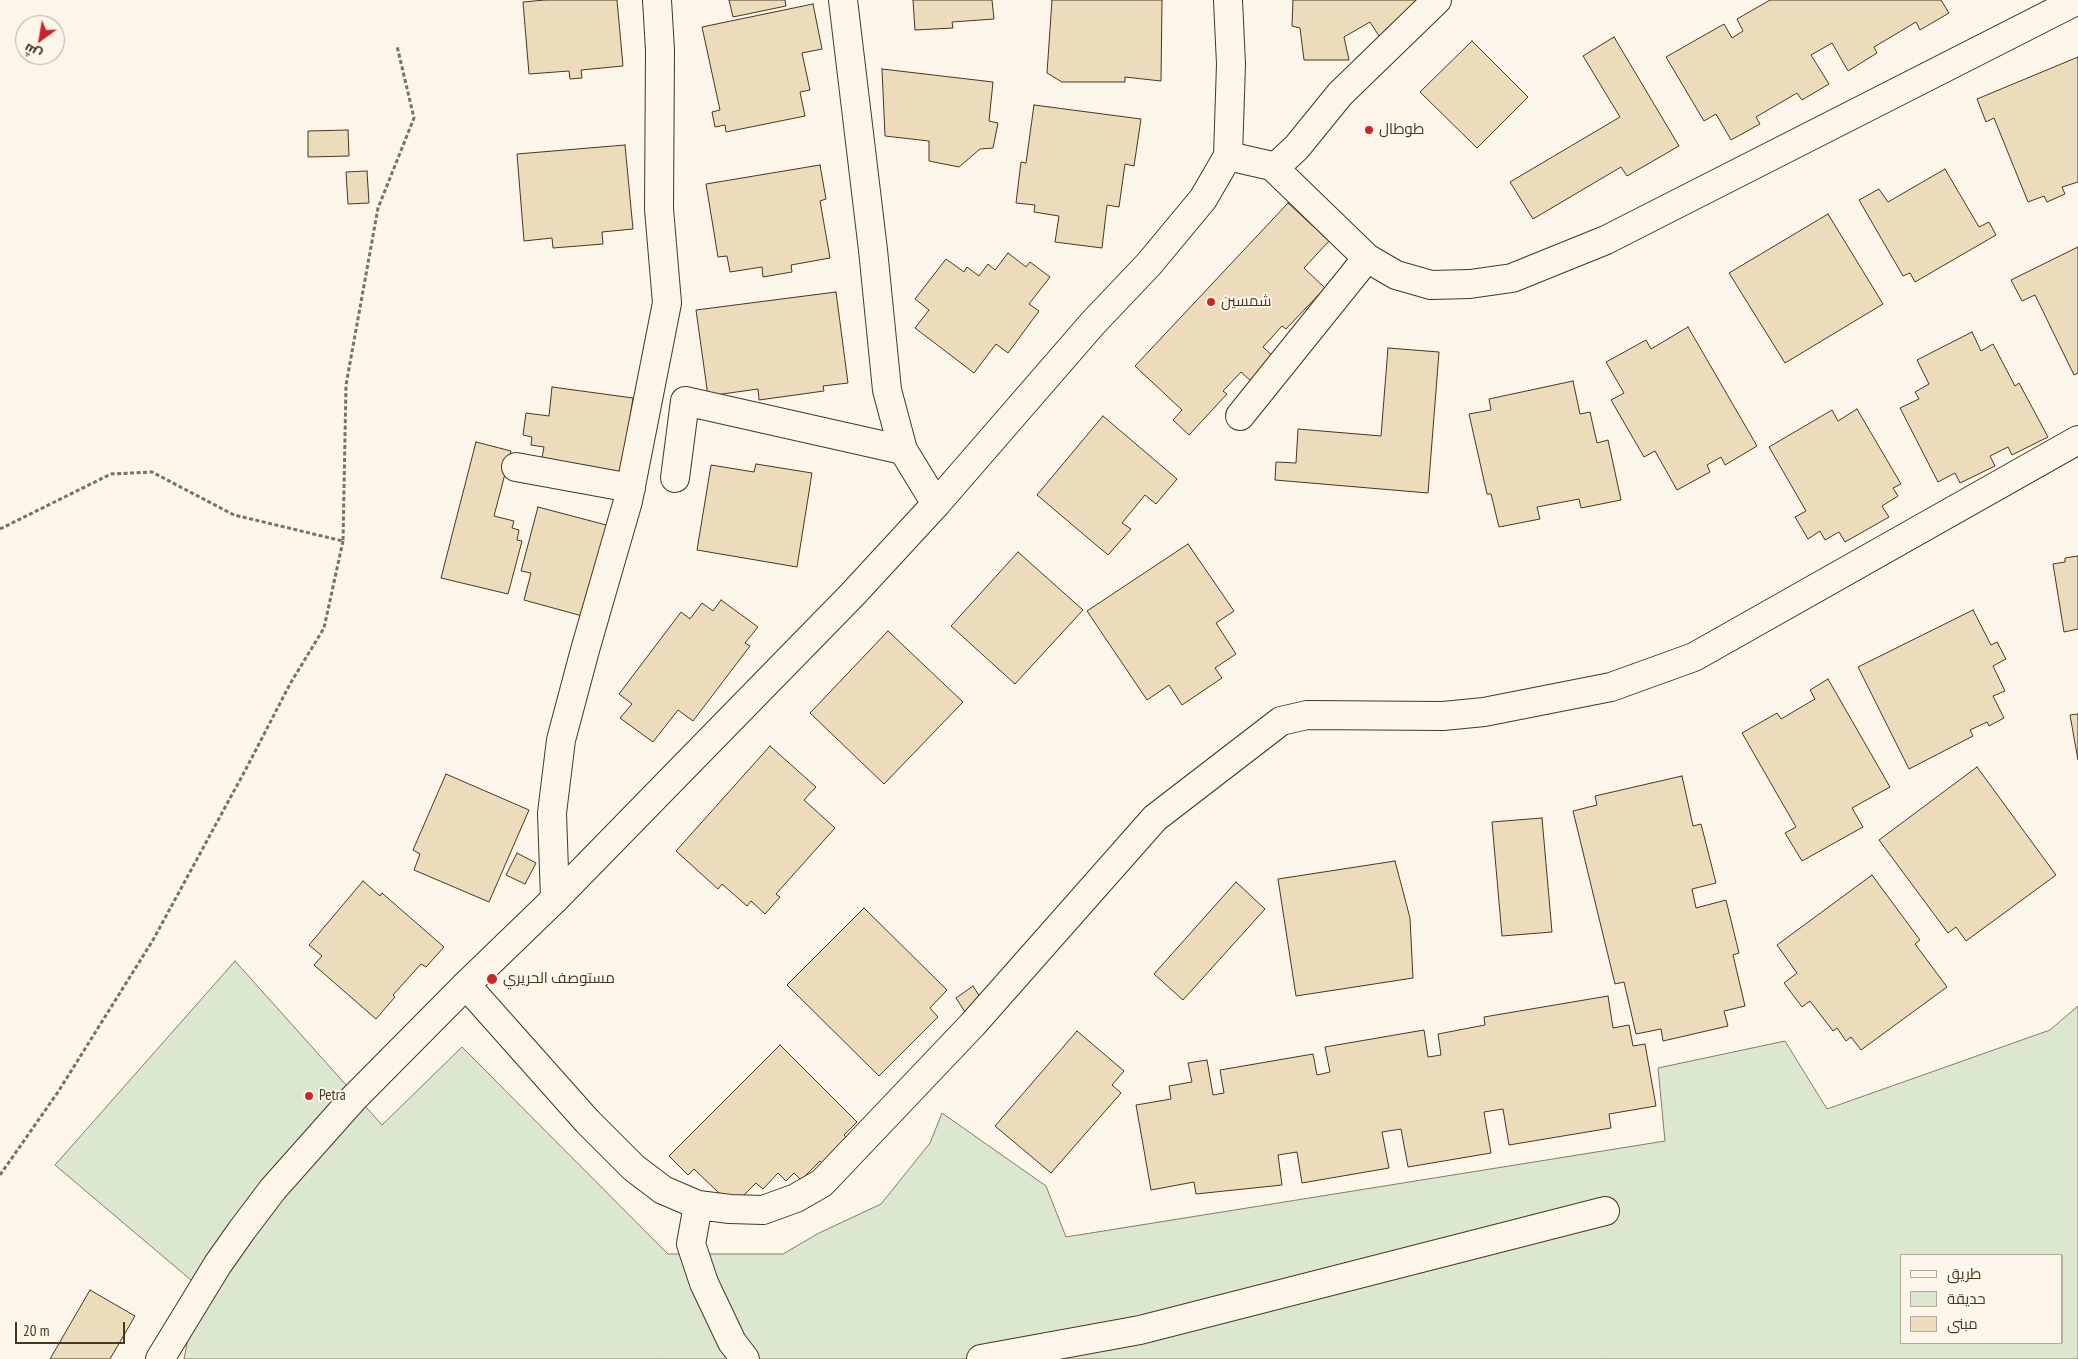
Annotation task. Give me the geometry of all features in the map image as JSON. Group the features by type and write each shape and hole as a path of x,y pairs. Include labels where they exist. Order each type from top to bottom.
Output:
{"street":[{"path":"555,899 552,813 561,740 631,488 667,303 659,209 660,50 657,0"},
{"path":"843,0 873,250 887,390 903,450 936,504"},
{"path":"160,1359 218,1264 273,1189 353,1099 466,985 555,899 852,595 936,504 1094,323 1149,264 1203,199 1228,156 1231,64 1228,0"},
{"path":"1272,166 1280,162 1297,147 1340,94 1437,0"},
{"path":"1228,156 1272,166 1367,258 1396,276 1431,284 1470,284 1520,275 1606,240 2078,0"},
{"path":"1240,416 1367,258"},
{"path":"675,478 685,401 903,450"},
{"path":"466,985 587,1121 634,1168 663,1190 698,1204 730,1209 763,1210 796,1198 822,1183 973,1024 1156,818 1281,721 1307,715 1443,716 1484,712 1611,687 1694,657 2078,440"},
{"path":"516,467 631,488"},
{"path":"698,1204 691,1244 708,1291 732,1342 745,1359"},
{"path":"982,1359 1140,1330 1605,1211"}],"path":[{"path":"0,1175 58,1092 153,940 248,767 290,684 324,628 343,541 348,375 378,208 414,118 397,46"},
{"path":"0,529 111,474 152,472 234,515 343,541"}],"green space":[{"path":"235,961 382,1125 462,1047 668,1254 783,1254 819,1233 881,1204 930,1143 942,1113 1046,1186 1066,1237 1665,1141 1658,1068 1785,1041 1827,1109 2050,1030 2078,1006 2078,1359 184,1359 198,1286 55,1165"}],"building":[{"path":"545,0 617,0 623,66 581,70 582,78 570,79 569,71 529,74 523,2"},
{"path":"729,0 785,0 786,6 733,17"},
{"path":"913,0 992,0 994,19 952,22 953,28 915,30"},
{"path":"1052,0 1162,0 1161,81 1125,77 1125,82 1062,82 1047,73"},
{"path":"1293,0 1417,0 1379,36 1370,22 1344,37 1349,60 1304,60 1300,28 1292,26"},
{"path":"1770,0 1941,0 1949,13 1920,30 1916,22 1874,47 1877,53 1848,71 1832,43 1811,55 1829,84 1802,100 1797,93 1756,117 1760,124 1731,140 1716,114 1704,121 1666,57 1724,24 1732,38 1743,31 1737,19"},
{"path":"813,4 822,49 802,53 810,90 800,92 805,116 726,132 725,125 715,127 712,112 720,110 702,27"},
{"path":"1614,37 1679,146 1627,176 1621,167 1533,219 1510,182 1620,117 1583,56"},
{"path":"1472,41 1528,97 1477,148 1420,92"},
{"path":"2078,57 2078,182 2062,187 2065,194 2047,202 2044,196 2028,202 1994,118 1986,122 1977,99"},
{"path":"882,69 993,82 989,121 998,123 993,148 980,149 959,167 929,161 929,141 885,136"},
{"path":"1034,105 1141,119 1134,166 1125,164 1119,207 1107,205 1102,248 1055,242 1059,216 1034,212 1035,205 1016,203 1021,162 1026,163"},
{"path":"348,130 349,156 308,157 308,131"},
{"path":"625,145 633,229 602,232 603,244 553,248 552,238 524,241 517,154"},
{"path":"820,165 826,199 820,201 830,258 791,265 792,272 763,277 762,267 730,272 727,256 718,257 706,184"},
{"path":"1945,169 1979,227 1989,222 1996,235 1915,282 1910,273 1903,276 1859,200 1879,189 1888,202"},
{"path":"367,171 369,203 348,204 346,172"},
{"path":"1288,203 1329,241 1304,268 1325,288 1286,329 1282,326 1263,347 1275,358 1252,382 1241,372 1223,391 1227,394 1189,435 1173,420 1182,410 1135,366"},
{"path":"1828,214 1883,304 1785,363 1729,273"},
{"path":"2078,247 2078,373 2074,375 2035,295 2022,301 2011,280"},
{"path":"1008,253 1026,267 1030,262 1050,277 1029,304 1039,311 1008,353 996,344 974,373 915,328 929,310 915,299 946,259 964,272 967,267 979,276 988,264 995,270"},
{"path":"836,292 848,383 823,386 824,391 759,400 758,389 708,396 696,310"},
{"path":"1688,327 1757,446 1725,465 1721,457 1707,465 1710,472 1677,490 1655,451 1644,457 1611,400 1624,393 1606,362 1646,340 1651,349"},
{"path":"1972,332 1981,351 1993,344 2015,386 2019,383 2048,437 2012,455 2008,447 1990,456 1995,466 1960,483 1955,473 1938,482 1900,408 1919,399 1915,392 1929,384 1917,360"},
{"path":"1388,348 1439,352 1428,493 1275,480 1276,462 1296,463 1298,429 1381,436"},
{"path":"1573,381 1580,414 1590,412 1597,443 1608,440 1621,500 1581,508 1579,499 1537,507 1540,519 1499,527 1491,494 1487,494 1469,414 1491,410 1489,399"},
{"path":"552,387 633,398 620,481 541,463 544,447 531,445 532,437 523,435 526,413 549,416"},
{"path":"1857,409 1901,484 1893,488 1898,496 1882,506 1889,517 1845,542 1839,532 1825,540 1820,531 1808,539 1795,517 1806,511 1769,447 1832,410 1838,421"},
{"path":"1103,416 1177,479 1156,504 1145,495 1122,523 1131,529 1108,555 1037,495"},
{"path":"476,442 511,451 494,516 514,521 512,528 519,530 517,540 522,541 508,594 441,578"},
{"path":"756,464 812,473 797,567 697,550 711,465 754,472"},
{"path":"538,507 610,526 586,617 524,600 531,573 521,571"},
{"path":"1188,544 1234,611 1216,623 1236,654 1215,668 1222,678 1182,705 1169,685 1147,700 1087,611"},
{"path":"1018,552 1083,610 1015,684 951,626"},
{"path":"2078,556 2078,629 2064,632 2053,564 2065,562 2065,558"},
{"path":"721,600 758,627 745,643 750,646 693,721 678,710 653,742 620,718 632,704 619,694 681,612 690,619 702,603 713,611"},
{"path":"1973,610 1991,645 1997,642 2006,659 1993,666 2005,691 1993,696 2004,718 1989,726 1987,722 1970,730 1973,736 1909,769 1858,667"},
{"path":"888,631 963,702 884,784 810,713"},
{"path":"1828,679 1890,787 1852,808 1863,827 1802,861 1785,833 1796,827 1742,733 1777,713 1781,719 1815,699 1810,690"},
{"path":"2078,714 2078,760 2070,715"},
{"path":"770,746 816,787 804,800 835,828 776,894 780,897 765,914 751,901 747,906 722,884 718,889 676,851"},
{"path":"1977,767 2056,875 1966,941 1956,927 1948,933 1879,840"},
{"path":"446,774 529,810 489,902 414,870 420,854 413,850"},
{"path":"1682,776 1693,826 1701,824 1716,883 1692,889 1696,908 1726,900 1739,953 1733,955 1745,1006 1724,1011 1728,1026 1663,1041 1661,1029 1636,1034 1624,982 1615,984 1573,811 1597,805 1595,796"},
{"path":"1542,818 1552,932 1502,936 1492,822"},
{"path":"517,853 536,863 525,884 506,875"},
{"path":"1395,861 1410,918 1413,978 1296,996 1278,879"},
{"path":"1872,875 1920,940 1915,944 1947,987 1861,1050 1851,1037 1846,1041 1837,1028 1833,1031 1810,1001 1802,1007 1784,983 1797,973 1777,945"},
{"path":"363,881 380,896 382,893 444,947 426,967 421,964 393,995 395,997 376,1019 314,965 322,956 309,945"},
{"path":"1236,882 1265,909 1183,1000 1154,974"},
{"path":"864,908 947,990 930,1008 938,1017 879,1076 787,985"},
{"path":"973,986 982,1000 965,1012 956,998"},
{"path":"1608,996 1613,1028 1629,1025 1633,1046 1645,1044 1656,1106 1609,1114 1611,1128 1509,1145 1503,1109 1484,1112 1491,1153 1408,1167 1401,1129 1382,1132 1389,1168 1302,1183 1297,1152 1278,1155 1282,1185 1196,1194 1194,1182 1151,1190 1136,1105 1171,1099 1169,1086 1192,1082 1188,1063 1207,1060 1213,1095 1224,1093 1220,1070 1313,1054 1317,1075 1330,1072 1325,1047 1424,1030 1428,1057 1441,1055 1438,1034 1485,1025 1484,1017"},
{"path":"1077,1031 1124,1071 1112,1085 1121,1093 1051,1173 995,1126"},
{"path":"780,1045 857,1122 844,1135 853,1144 828,1169 820,1161 801,1180 794,1173 786,1181 778,1173 763,1189 756,1183 741,1198 719,1193 694,1169 688,1175 669,1156"},
{"path":"90,1290 135,1316 110,1359 50,1359"}],"place":[{"name":"طوطال","path":"1369,130"},
{"name":"شمسين","path":"1211,302"},
{"name":"مستوصف الحريري","path":"492,979"},
{"name":"Petra","path":"309,1096"}]}
